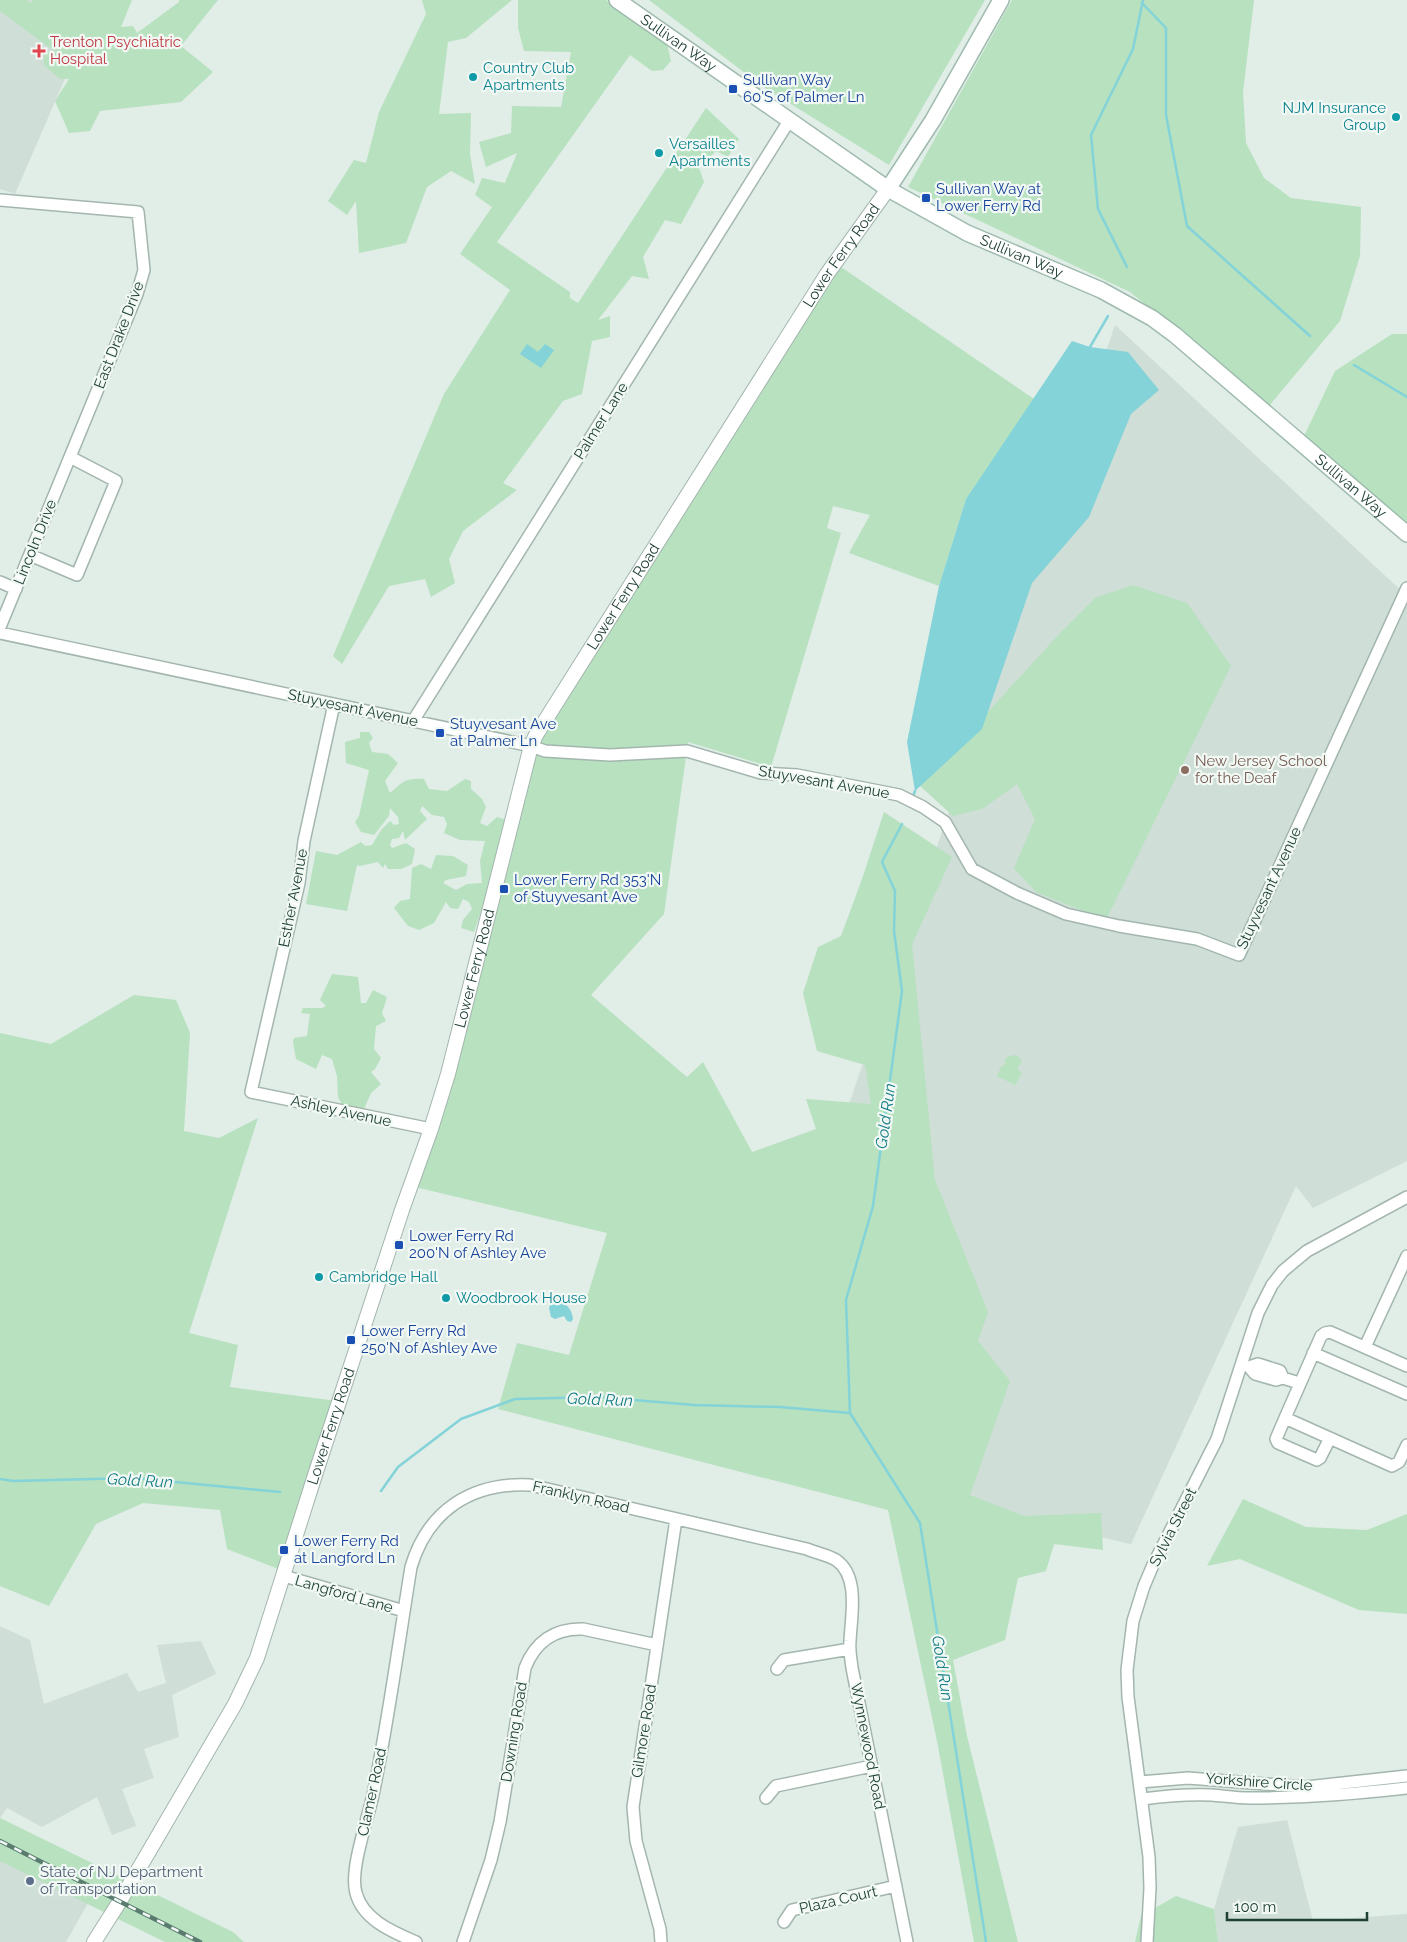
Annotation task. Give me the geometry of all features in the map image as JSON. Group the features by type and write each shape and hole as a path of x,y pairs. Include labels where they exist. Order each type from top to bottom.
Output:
{"main road":[{"name":"Sullivan Way","path":"617,0 888,189 967,233 1101,290 1152,318 1182,341 1407,534"},
{"name":"Lower Ferry Road","path":"888,189 933,120 1001,0"}],"street":[{"name":"Palmer Lane","path":"413,720 789,121"},
{"name":"Lower Ferry Road","path":"94,1942 120,1901 247,1682 267,1630 315,1474 399,1219 431,1129 461,1025 531,746 827,274 888,189"},
{"name":"East Drake Drive","path":"0,200 138,212 144,270 137,294 70,458"},
{"name":"Lincoln Drive","path":"0,627 70,458"},
{"path":"30,556 77,575 116,481 70,458"},
{"path":"0,582 16,589"},
{"name":"Stuyvesant Avenue","path":"0,633 413,720 531,746 545,751 610,755 687,751 761,773 797,775 899,795 924,807 945,822 972,869 1017,893 1066,914 1119,926 1197,939 1239,954 1407,588"},
{"name":"Esther Avenue","path":"251,1092 299,883 304,841 334,704"},
{"name":"Ashley Avenue","path":"251,1092 431,1129"},
{"name":"Sylvia Street","path":"1148,1942 1149,1857 1128,1697 1127,1670 1134,1620 1144,1586 1217,1439 1246,1366 1261,1306 1272,1285 1283,1271 1307,1251 1407,1197"},
{"path":"1365,1347 1407,1256"},
{"path":"1330,1438 1320,1458 1317,1460 1278,1443 1276,1439 1321,1336 1330,1332 1407,1366"},
{"path":"1313,1353 1407,1394"},
{"path":"1246,1366 1258,1364 1280,1371 1283,1378 1299,1383"},
{"path":"1285,1418 1392,1466 1399,1462 1407,1445"},
{"name":"Franklyn Road","path":"404,1611 412,1562 428,1530 452,1506 480,1491 505,1485 530,1485 807,1549 829,1557"},
{"name":"Gilmore Road","path":"661,1942 660,1929 636,1841 633,1806 676,1519"},
{"name":"Wynnewood Road","path":"829,1557 837,1561 848,1575 852,1594 850,1649 907,1942"},
{"name":"Langford Lane","path":"284,1576 404,1611"},
{"name":"Clamer Road","path":"404,1611 375,1789 356,1862 354,1884 356,1895 368,1914 377,1922 416,1942"},
{"name":"Downing Road","path":"463,1942 491,1860 500,1822 525,1668 529,1657 544,1640 562,1630 573,1628 657,1645"},
{"path":"777,1669 784,1660 850,1649"},
{"path":"766,1798 776,1786 872,1766"},
{"name":"Yorkshire Circle","path":"1140,1782 1188,1778 1306,1787 1407,1776"},
{"name":"Yorkshire Circle","path":"1142,1799 1165,1796 1211,1795 1242,1798 1297,1798 1348,1795 1407,1788"},
{"name":"Plaza Court","path":"784,1922 792,1910 896,1886"}],"shaded area":[{"name":"Trenton Psychiatric Hospital","path":"0,0 99,0 15,194 0,189"},
{"name":"New Jersey School for the Deaf","path":"1115,325 1407,596 1407,1161 1313,1208 1296,1186 1131,1544 730,1453"},
{"path":"0,1626 30,1640 44,1704 127,1673 138,1692 166,1683 157,1645 201,1641 216,1674 172,1695 179,1737 144,1749 154,1778 122,1789 136,1826 112,1835 97,1797 42,1827 7,1808 0,1818"},
{"path":"1287,1820 1313,1921 1407,1914 1407,1942 1218,1942 1214,1909 1238,1827"},
{"name":"State of NJ Department of Transportation","path":"0,1850 92,1896 66,1942 0,1942"}],"green space":[{"path":"0,0 27,0 30,3 34,0 132,0 121,27 133,26 137,33 179,2 179,0 218,0 181,46 213,72 181,102 100,111 90,131 69,133 55,101 69,79 60,79 44,65 44,52 57,53 0,11"},
{"path":"422,0 512,0 466,38 448,42 439,114 471,113 470,154 475,184 451,171 427,187 406,243 359,253 356,201 347,215 328,201 354,160 366,163 379,112 426,14"},
{"path":"518,0 606,0 667,44 671,61 663,70 652,71 630,55 497,242 570,292 570,298 578,303 706,108 739,139 728,157 716,151 699,168 704,182 681,224 665,220 643,257 649,279 632,276 598,320 610,316 610,337 592,341 582,394 563,401 503,483 517,490 463,531 449,559 455,583 431,597 425,579 389,586 342,664 333,656 444,394 510,290 460,254 492,207 475,195 482,178 505,183 517,153 486,167 479,142 511,133 512,106 561,107 571,52 524,51 518,28"},
{"path":"649,0 985,0 889,165 762,86"},
{"path":"1012,0 1254,0 1243,92 1246,143 1264,178 1291,198 1361,207 1360,256 1340,321 1269,406 1130,292 908,187"},
{"path":"841,267 1034,399 966,499 939,586 849,553 870,515 833,506 827,528 841,533 771,767 688,742 664,914 591,995 687,1077 703,1062 752,1152 816,1129 806,1099 871,1104 865,1065 817,1051 803,993 818,947 841,936 884,812 952,857 912,944 935,1180 988,1312 978,1341 1010,1381 970,1495 1024,1516 1101,1513 1103,1550 1054,1544 1046,1571 1018,1578 1005,1640 953,1660 967,1736 1018,1942 974,1942 937,1741 888,1510 498,1409 517,1343 569,1355 607,1233 411,1186 539,740 607,619"},
{"path":"1392,334 1407,334 1407,524 1304,436 1335,371"},
{"path":"1133,585 1187,603 1231,666 1106,920 1036,892 1014,868 1035,819 1017,784 982,809 953,816 920,786 1061,632 1095,598"},
{"path":"360,732 369,732 373,738 369,743 372,752 388,754 398,763 385,781 390,793 401,783 412,779 424,779 429,789 447,791 465,779 471,781 471,789 482,799 486,807 480,823 487,826 497,817 512,822 474,932 461,928 463,920 472,909 469,902 463,899 458,909 450,908 446,902 434,923 419,930 408,926 394,908 400,901 410,899 412,868 421,864 431,869 436,855 453,856 468,865 466,876 446,880 443,883 456,890 467,884 482,883 480,861 485,841 460,840 444,833 447,824 444,817 432,815 422,806 420,811 427,819 405,840 403,831 399,838 392,839 390,845 392,848 406,843 415,849 412,864 401,869 388,869 385,864 383,868 378,862 357,865 347,911 306,904 316,851 337,855 361,842 365,846 372,845 381,830 390,821 394,825 399,824 398,817 390,808 389,816 374,835 361,832 355,822 359,816 369,770 346,763 345,742 360,738"},
{"path":"332,974 358,977 361,1003 366,1003 373,990 387,997 382,1013 386,1021 376,1026 374,1049 381,1058 375,1069 371,1072 381,1084 371,1093 364,1109 343,1107 338,1097 337,1076 332,1059 322,1055 316,1069 296,1059 294,1038 307,1036 310,1014 301,1013 303,1008 322,1008 326,1006 320,1000"},
{"path":"134,995 176,1000 190,1033 184,1131 219,1138 258,1118 189,1333 238,1345 230,1387 337,1401 286,1572 227,1549 220,1510 143,1503 96,1524 49,1606 0,1586 0,1033 51,1044"},
{"path":"1014,1055 1019,1057 1022,1062 1017,1069 1022,1073 1015,1085 997,1076 1001,1067 1005,1064 1005,1058"},
{"path":"1243,1499 1306,1527 1367,1530 1407,1514 1407,1614 1359,1610 1240,1559 1207,1566"},
{"path":"0,1818 233,1932 244,1942 165,1942 0,1861"},
{"path":"1176,1896 1214,1909 1218,1942 1135,1942 1141,1916"}],"water":[{"path":"1072,341 1090,347 1128,352 1159,390 1131,414 1089,517 1032,583 982,729 915,791 907,742 939,586 966,499"},
{"path":"527,344 538,352 545,344 554,350 541,368 520,354"},
{"path":"558,1301 564,1303 572,1313 573,1319 571,1322 567,1321 564,1316 555,1319 551,1317 550,1305"}],"waterway":[{"path":"1127,267 1098,209 1091,135 1133,49 1143,0"},
{"path":"1142,3 1166,28 1166,115 1187,226 1310,336"},
{"path":"1090,347 1108,316"},
{"path":"1354,365 1407,397"},
{"name":"Gold Run","path":"912,799 915,791"},
{"name":"Gold Run","path":"902,824 882,862 895,891 894,931 902,991 873,1206 846,1300 850,1413 920,1523 986,1942"},
{"name":"Gold Run","path":"381,1491 398,1467 461,1419 515,1399 597,1397 694,1405 780,1407 850,1413"},
{"name":"Gold Run","path":"0,1479 13,1481 133,1478 280,1492"}],"railway":[{"path":"0,1841 200,1942"}],"place":[{"name":"Trenton Psychiatric Hospital","path":"39,51"},
{"name":"Country Club Apartments","path":"473,77"},
{"name":"Sullivan Way 60'S of Palmer Ln","path":"733,89"},
{"name":"NJM Insurance Group","path":"1396,117"},
{"name":"Versailles Apartments","path":"659,153"},
{"name":"Sullivan Way at Lower Ferry Rd","path":"926,198"},
{"name":"Stuyvesant Ave at Palmer Ln","path":"440,733"},
{"name":"New Jersey School for the Deaf","path":"1185,770"},
{"name":"Lower Ferry Rd 353'N of Stuyvesant Ave","path":"504,889"},
{"name":"Lower Ferry Rd 200'N of Ashley Ave","path":"399,1245"},
{"name":"Cambridge Hall","path":"319,1277"},
{"name":"Woodbrook House","path":"446,1298"},
{"name":"Lower Ferry Rd 250'N of Ashley Ave","path":"351,1340"},
{"name":"Lower Ferry Rd at Langford Ln","path":"284,1550"},
{"name":"State of NJ Department of Transportation","path":"30,1881"}]}
